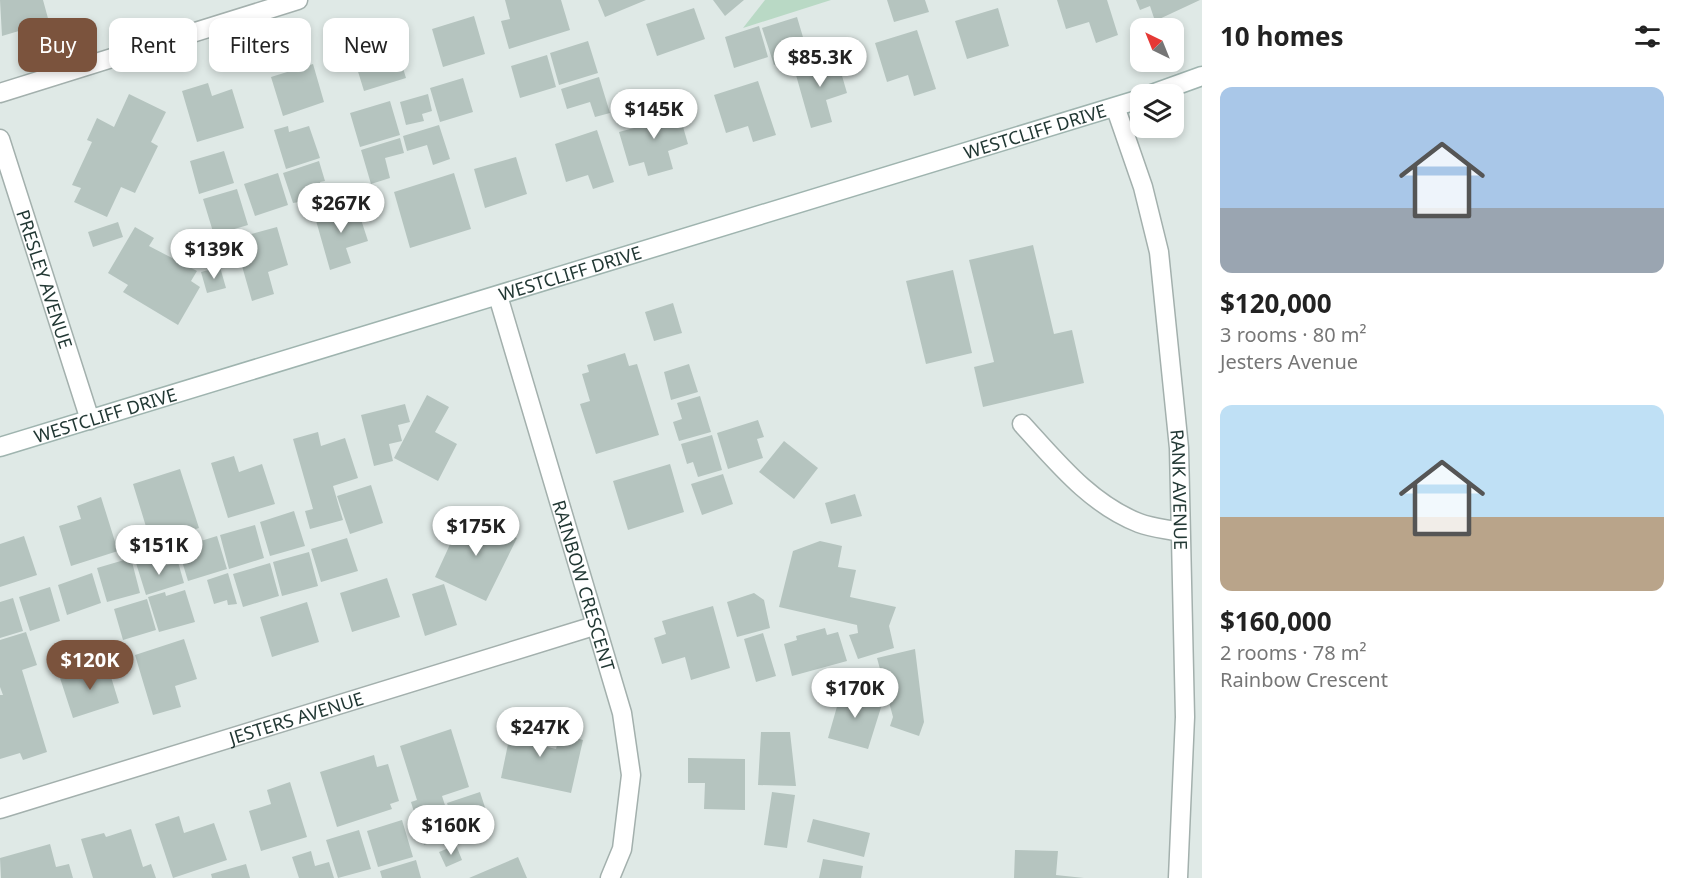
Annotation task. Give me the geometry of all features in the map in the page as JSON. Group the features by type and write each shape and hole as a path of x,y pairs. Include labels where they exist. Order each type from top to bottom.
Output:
{"street":[{"path":"0,93 298,0"},
{"path":"1180,84 1202,76"},
{"name":"WESTCLIFF DRIVE","path":"0,447 1130,103"},
{"name":"RANK AVENUE","path":"1116,109 1143,187 1159,252 1179,448 1180,532 1193,717 1178,878"},
{"name":"PRESLEY AVENUE","path":"0,139 90,420"},
{"name":"RAINBOW CRESCENT","path":"498,296 594,626 622,713 631,775 622,849 610,878"},
{"path":"1022,424 1062,468 1118,514 1142,524 1180,532"},
{"name":"JESTERS AVENUE","path":"0,809 594,626"}],"green space":[{"path":"765,0 831,0 743,28"}],"building":[{"path":"0,0 43,0 48,18 18,18 18,31 2,36"},
{"path":"505,0 561,0 570,30 509,49 501,21 510,19"},
{"path":"598,0 646,0 605,17"},
{"path":"713,0 744,0 725,16"},
{"path":"887,0 925,0 929,12 894,22"},
{"path":"1057,0 1107,0 1118,35 1096,43 1089,22 1066,29"},
{"path":"1136,0 1200,0 1161,18 1154,18 1150,6 1140,10"},
{"path":"694,8 705,39 657,56 646,24"},
{"path":"998,8 1009,46 967,59 955,21"},
{"path":"474,16 485,54 443,67 432,29"},
{"path":"797,17 808,54 774,65 762,28"},
{"path":"759,26 768,57 734,68 725,37"},
{"path":"917,30 936,89 914,96 908,75 887,82 875,43"},
{"path":"588,41 598,73 559,85 550,53"},
{"path":"547,55 556,87 520,98 511,66"},
{"path":"836,55 847,93 826,100 832,122 811,128 794,68"},
{"path":"313,64 324,102 283,116 271,77 287,72 311,72"},
{"path":"358,72 404,72 406,78 364,91"},
{"path":"599,77 610,113 595,117 590,102 567,109 561,89"},
{"path":"463,78 473,112 440,122 430,88"},
{"path":"758,81 776,135 753,142 748,126 726,133 714,95"},
{"path":"208,83 212,96 232,89 244,128 197,142 182,91"},
{"path":"129,94 166,112 151,142 158,146 135,193 121,187 107,217 74,202 81,188 72,185 92,142 87,140 97,118 114,127"},
{"path":"428,94 432,111 422,114 424,121 406,125 400,102"},
{"path":"390,101 400,135 360,147 350,113"},
{"path":"677,106 688,144 668,151 673,169 648,176 644,162 629,166 619,132 634,128 631,120"},
{"path":"439,125 450,159 433,165 427,145 407,151 403,136"},
{"path":"288,126 289,132 309,126 320,158 286,169 274,130"},
{"path":"597,130 614,182 593,189 588,175 566,182 555,144"},
{"path":"400,138 404,153 385,158 390,178 371,184 361,150"},
{"path":"224,151 234,183 199,194 190,161"},
{"path":"516,157 527,194 485,208 474,169"},
{"path":"319,161 325,181 320,182 324,198 300,205 299,202 293,203 283,173"},
{"path":"278,173 288,205 255,216 244,184"},
{"path":"454,173 471,229 410,248 394,192"},
{"path":"237,189 248,225 214,235 203,199"},
{"path":"356,204 368,241 346,248 351,263 330,270 315,217"},
{"path":"118,222 123,237 93,247 88,232"},
{"path":"135,227 154,238 149,246 197,271 191,281 200,287 178,325 123,292 128,285 108,273"},
{"path":"277,227 288,265 268,272 274,294 252,301 238,252 225,256 222,242"},
{"path":"1033,245 1054,334 1072,330 1084,383 983,407 974,367 994,362 969,260"},
{"path":"220,267 226,288 207,293 201,272"},
{"path":"953,270 972,353 926,364 906,281"},
{"path":"673,303 682,333 654,341 645,312"},
{"path":"625,353 629,366 637,364 659,435 596,454 580,404 590,401 582,374 589,372 587,365"},
{"path":"689,364 698,392 671,400 664,372"},
{"path":"427,395 449,407 435,432 457,444 438,481 394,458"},
{"path":"700,396 711,432 679,441 673,422 682,419 677,403"},
{"path":"405,404 410,422 398,425 402,441 389,444 393,461 374,466 361,415"},
{"path":"758,420 764,437 757,439 763,458 728,469 717,433"},
{"path":"318,432 321,446 345,438 358,478 333,486 343,520 310,529 305,511 313,509 293,439"},
{"path":"712,435 722,470 698,477 693,462 687,464 681,444"},
{"path":"784,441 818,468 794,499 759,472"},
{"path":"234,456 239,472 262,464 275,504 228,518 211,463"},
{"path":"670,464 684,512 628,530 613,481"},
{"path":"180,469 199,528 151,543 133,484"},
{"path":"723,474 733,504 702,515 691,484"},
{"path":"371,485 383,523 350,534 337,496"},
{"path":"855,494 862,516 831,524 825,503"},
{"path":"101,497 118,551 71,566 59,526 81,519 77,506"},
{"path":"294,511 305,546 270,556 260,522"},
{"path":"464,514 517,538 486,601 435,577"},
{"path":"255,525 264,558 229,569 220,535"},
{"path":"24,536 37,575 0,587 0,544"},
{"path":"217,536 227,569 188,581 178,548"},
{"path":"347,538 358,571 321,582 311,549"},
{"path":"820,541 842,546 838,567 856,570 850,597 896,607 889,626 894,648 858,659 849,635 858,633 857,625 779,607 793,551"},
{"path":"309,552 318,586 282,596 273,562"},
{"path":"157,557 160,567 178,562 184,583 146,595 136,563"},
{"path":"131,558 140,593 107,602 97,568"},
{"path":"270,563 279,596 243,607 233,574"},
{"path":"92,573 101,603 67,615 58,585"},
{"path":"228,573 237,604 228,605 227,600 214,604 207,580"},
{"path":"387,578 400,617 352,632 340,593"},
{"path":"444,584 457,625 425,636 412,594"},
{"path":"50,587 60,621 30,631 19,597"},
{"path":"185,590 195,622 159,632 148,597 165,592 166,596"},
{"path":"754,593 764,600 770,628 737,637 727,602"},
{"path":"13,598 23,631 0,638 0,602"},
{"path":"147,599 156,630 123,640 114,609"},
{"path":"307,602 319,642 272,657 260,617"},
{"path":"713,606 730,668 691,680 685,657 662,664 654,638 666,634 662,621"},
{"path":"825,628 827,635 838,632 847,661 792,676 784,644 797,640 796,636"},
{"path":"26,632 37,665 22,670 47,752 23,760 20,753 0,759 0,695 3,695 0,687 0,640"},
{"path":"763,633 776,676 756,682 744,639"},
{"path":"184,639 197,679 175,686 181,707 153,715 135,655"},
{"path":"915,649 924,722 919,736 890,726 893,717 877,658"},
{"path":"107,664 119,703 73,718 60,678"},
{"path":"842,689 883,701 868,749 828,738"},
{"path":"514,715 540,720 535,744 556,749 560,734 583,740 571,793 501,778"},
{"path":"451,729 469,787 442,796 455,836 424,845 411,802 417,800 400,746"},
{"path":"761,732 790,732 796,786 758,785"},
{"path":"374,755 377,767 388,764 399,801 390,804 392,809 337,827 320,772"},
{"path":"688,758 745,759 745,810 704,809 705,783 688,783"},
{"path":"290,782 307,837 261,851 249,811 271,804 267,790"},
{"path":"480,792 493,832 460,843 447,803"},
{"path":"772,792 795,795 787,848 764,845"},
{"path":"179,816 184,833 214,823 227,860 173,878 155,824"},
{"path":"813,819 870,833 864,857 807,842"},
{"path":"402,820 413,857 378,867 367,831"},
{"path":"131,829 143,867 151,864 156,878 93,878 81,839 104,833 106,837"},
{"path":"359,830 371,869 338,878 326,840"},
{"path":"50,844 56,867 69,864 73,878 1,878 0,858"},
{"path":"456,845 462,860 446,867 439,852"},
{"path":"1015,850 1058,851 1056,875 1084,878 1014,878"},
{"path":"311,851 315,866 329,862 334,878 299,878 292,857"},
{"path":"518,857 527,878 469,878"},
{"path":"823,859 863,866 861,878 819,878"},
{"path":"416,860 421,878 382,878 380,871"},
{"path":"246,864 250,878 212,878 211,874"}]}
